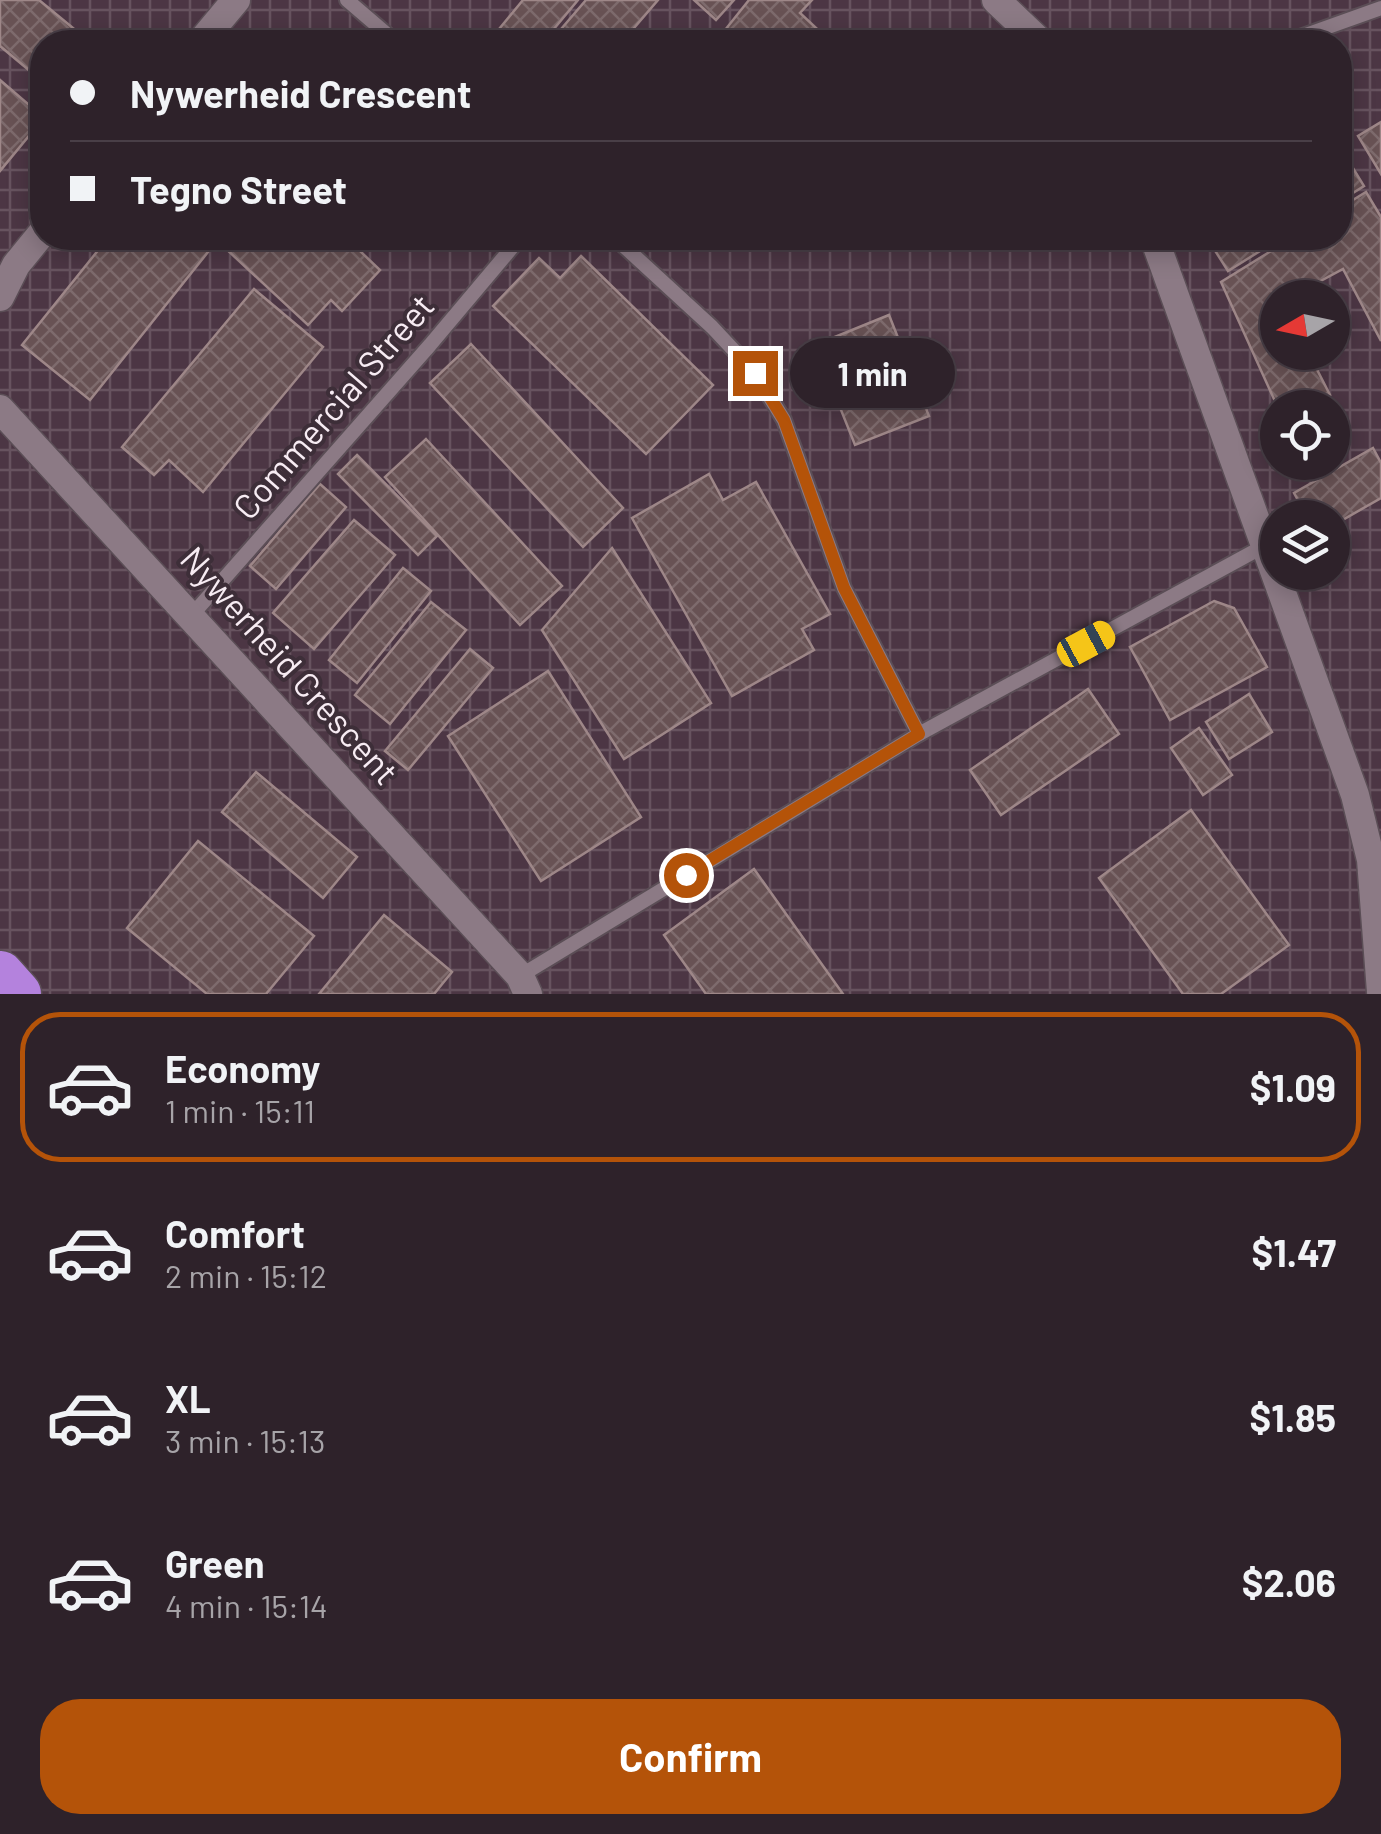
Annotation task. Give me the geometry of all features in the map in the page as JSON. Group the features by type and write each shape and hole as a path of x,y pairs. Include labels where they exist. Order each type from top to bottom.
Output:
{"highway":[{"path":"0,975 17,994"}],"street":[{"path":"211,30 236,0"},
{"path":"996,0 1027,30"},
{"path":"0,297 30,247"},
{"path":"1158,250 1260,529"},
{"name":"Nywerheid Crescent","path":"0,409 192,615 524,985"},
{"path":"1282,590 1355,795 1371,860 1381,992"}],"lane":[{"path":"347,0 382,30"},
{"path":"1320,30 1381,8"},
{"name":"Commercial Street","path":"192,615 510,250"},
{"path":"627,250 744,362 784,420 844,588 919,734"},
{"name":"Nywerheid Crescent","path":"524,985 919,734 1260,548"}],"shaded area":[{"path":"0,0 1381,0 1381,994 17,994 0,975"}],"building":[{"path":"0,0 39,0 75,30 30,30 30,71 0,46"},
{"path":"523,0 578,0 553,30 498,30"},
{"path":"586,0 658,0 632,30 560,30"},
{"path":"694,0 734,0 716,20"},
{"path":"749,0 812,0 800,13 818,30 725,30"},
{"path":"0,80 30,106 30,135 0,171"},
{"path":"1381,122 1381,174 1358,136"},
{"path":"1352,166 1364,186 1352,194"},
{"path":"1366,192 1381,217 1381,341 1343,269 1323,280 1260,280 1260,368 1221,282 1273,250 1352,250 1352,201"},
{"path":"98,250 208,252 90,400 22,345"},
{"path":"227,250 363,250 380,270 342,311 331,300 308,325"},
{"path":"1215,250 1262,250 1228,271"},
{"path":"581,256 713,385 646,454 493,306 539,258 560,278"},
{"path":"254,289 323,347 203,492 169,460 154,475 122,447"},
{"path":"889,315 929,416 855,445 815,345"},
{"path":"471,344 623,508 583,547 430,383"},
{"path":"1261,370 1317,370 1327,390 1270,390"},
{"path":"426,439 562,586 520,625 385,477"},
{"path":"1373,448 1381,463 1381,498 1350,516 1350,500 1298,500 1294,493 1317,480 1350,480 1350,461"},
{"path":"357,455 437,536 418,555 338,474"},
{"path":"709,474 723,500 756,482 830,614 802,629 814,650 732,696 632,518"},
{"path":"320,484 346,507 276,589 250,566"},
{"path":"354,520 395,555 314,649 273,613"},
{"path":"612,548 711,703 624,759 542,630"},
{"path":"403,568 431,591 357,683 329,660"},
{"path":"1214,601 1234,608 1267,667 1170,720 1130,647"},
{"path":"431,602 466,630 390,724 355,695"},
{"path":"470,649 493,668 408,770 385,751"},
{"path":"548,671 641,817 541,881 448,736"},
{"path":"1088,689 1119,734 1001,815 970,770"},
{"path":"1249,694 1272,732 1229,759 1206,722"},
{"path":"1199,728 1232,775 1203,795 1171,748"},
{"path":"256,772 357,857 323,898 222,812"},
{"path":"1191,810 1289,945 1221,994 1183,994 1099,878"},
{"path":"198,841 314,936 266,994 207,994 127,928"},
{"path":"754,869 843,994 706,994 664,935"},
{"path":"384,915 452,972 434,994 319,994"}],"route":[{"path":"686,875 919,734 844,588 784,420 755,373"}]}
